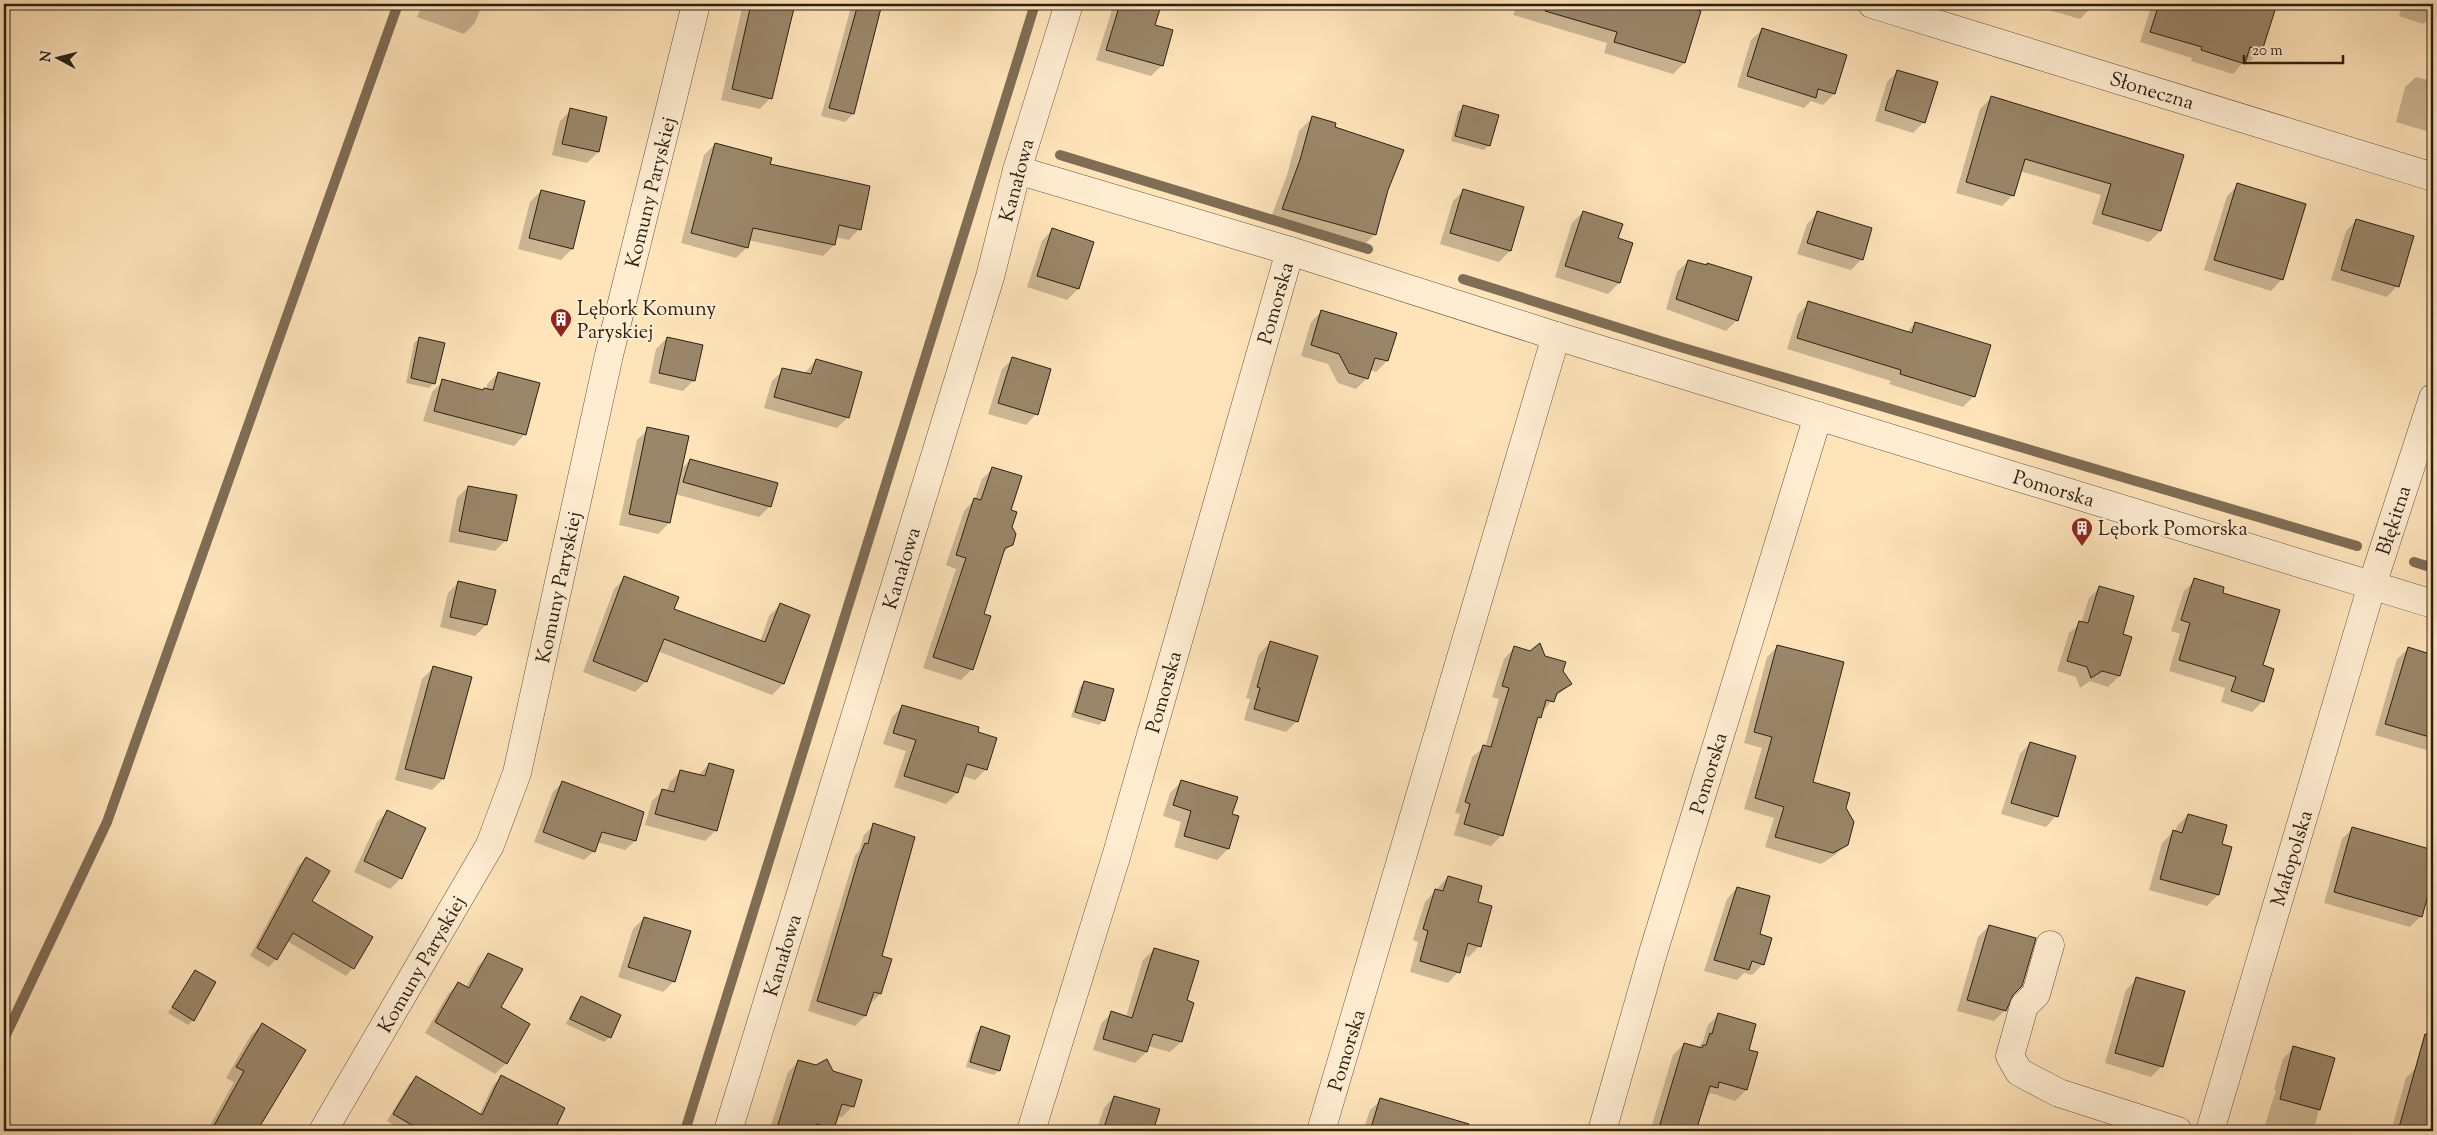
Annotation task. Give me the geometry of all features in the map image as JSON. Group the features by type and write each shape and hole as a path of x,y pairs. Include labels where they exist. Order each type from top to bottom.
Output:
{"street":[{"name":"Komuny Paryskiej","path":"323,1131 490,845 517,773 609,355 696,4"},
{"name":"Kanałowa","path":"728,1131 990,277 1017,170 1068,4"},
{"name":"Słoneczna","path":"1872,4 2433,177"},
{"name":"Pomorska","path":"1017,170 1290,251 1556,336 2433,604"},
{"name":"Pomorska","path":"1031,1131 1116,856 1290,251"},
{"name":"Pomorska","path":"1321,1131 1556,336"},
{"name":"Błękitna","path":"2372,586 2433,398"},
{"name":"Pomorska","path":"1602,1131 1653,953 1818,416"},
{"name":"Małopolska","path":"2210,1131 2372,586"},
{"path":"2050,945 2036,994 2024,1006 2010,1056 2019,1072 2059,1093 2178,1131"}],"building":[{"path":"751,4 795,4 772,99 732,89"},
{"path":"858,4 882,4 854,114 829,108"},
{"path":"1120,4 1143,4 1160,9 1155,25 1173,30 1163,66 1106,50"},
{"path":"1546,4 1677,4 1701,11 1685,63 1614,42 1617,32 1545,11"},
{"path":"2159,4 2277,4 2262,51 2250,47 2245,64 2201,50 2202,47 2150,32"},
{"path":"1762,28 1847,55 1835,94 1818,89 1816,98 1747,76"},
{"path":"1897,70 1938,82 1925,123 1885,110"},
{"path":"1991,96 2184,155 2161,231 2102,214 2111,184 2025,159 2014,196 1966,182"},
{"path":"1463,105 1499,115 1490,146 1455,136"},
{"path":"570,108 607,117 599,152 562,144"},
{"path":"1312,116 1336,123 1335,127 1404,150 1388,190 1376,235 1282,209 1300,160"},
{"path":"715,143 772,158 770,164 870,186 861,230 839,225 835,245 753,228 748,248 691,233"},
{"path":"2237,183 2306,204 2283,280 2214,260"},
{"path":"1463,189 1524,207 1511,251 1450,233"},
{"path":"541,190 585,201 573,249 529,238"},
{"path":"1583,211 1623,224 1618,238 1633,243 1620,283 1565,266"},
{"path":"1817,211 1872,228 1863,260 1807,243"},
{"path":"2356,219 2414,236 2399,287 2341,270"},
{"path":"1052,228 1094,242 1079,289 1037,276"},
{"path":"1688,260 1707,265 1707,263 1752,277 1738,321 1676,299"},
{"path":"1808,301 1912,333 1915,322 1991,345 1975,397 1900,374 1901,370 1797,338"},
{"path":"1321,310 1397,333 1388,361 1375,358 1368,379 1349,373 1339,354 1311,345"},
{"path":"419,337 445,343 435,384 411,378"},
{"path":"667,337 703,345 695,381 659,373"},
{"path":"1012,357 1051,369 1038,415 998,403"},
{"path":"816,359 862,372 849,418 774,397 782,368 811,374"},
{"path":"498,372 540,383 526,435 434,411 442,379 483,390 484,388 493,390"},
{"path":"647,427 689,436 670,523 629,514"},
{"path":"690,459 778,483 771,507 683,482"},
{"path":"992,467 1022,476 1011,510 1017,512 1012,527 1016,534 1013,545 1005,548 984,614 991,616 973,670 933,657 966,558 956,555 974,498 981,500"},
{"path":"468,486 517,495 507,541 459,531"},
{"path":"624,576 679,597 674,609 765,642 780,603 810,615 784,684 664,639 647,682 593,661"},
{"path":"2194,578 2224,587 2223,593 2280,610 2263,665 2274,669 2264,702 2231,691 2236,677 2179,660 2190,623 2181,620"},
{"path":"458,581 496,590 487,625 450,617"},
{"path":"2099,586 2134,596 2123,634 2132,637 2120,676 2102,671 2091,678 2087,667 2067,661 2079,621 2088,623"},
{"path":"1270,641 1318,656 1298,722 1254,709 1260,688 1257,687"},
{"path":"1540,643 1545,656 1566,662 1563,671 1572,684 1557,693 1554,702 1546,700 1541,718 1538,717 1503,836 1464,824 1470,804 1465,802 1483,745 1491,747 1509,688 1502,686 1514,646 1530,651"},
{"path":"1777,645 1844,662 1813,782 1850,793 1846,808 1854,822 1848,845 1833,853 1775,837 1784,807 1755,798 1772,737 1754,732"},
{"path":"2408,647 2433,655 2433,738 2385,724"},
{"path":"433,666 472,677 444,779 405,769"},
{"path":"1084,681 1114,689 1105,721 1075,712"},
{"path":"902,705 979,727 978,732 997,738 987,770 967,764 958,793 904,776 916,740 893,733"},
{"path":"2030,742 2076,756 2058,817 2011,803"},
{"path":"709,763 734,770 717,831 655,814 662,789 674,792 680,770 705,776"},
{"path":"1181,780 1238,797 1232,814 1239,816 1229,849 1184,836 1191,811 1173,805"},
{"path":"562,781 644,812 636,841 602,832 595,852 543,832"},
{"path":"387,810 426,828 402,879 364,861"},
{"path":"2188,814 2227,825 2222,844 2232,847 2219,895 2160,879 2173,830 2182,833"},
{"path":"873,823 915,837 882,956 892,959 881,994 874,992 866,1016 817,1001 859,858 865,843 868,844"},
{"path":"2352,827 2433,850 2433,877 2422,917 2334,892"},
{"path":"306,857 330,871 312,901 373,937 354,969 293,933 277,960 257,948"},
{"path":"1448,876 1482,886 1478,902 1492,906 1481,947 1468,943 1460,973 1420,961 1428,931 1423,929 1435,889 1443,891"},
{"path":"1737,887 1770,896 1760,934 1772,938 1764,965 1752,961 1749,970 1714,960"},
{"path":"644,917 691,931 675,982 628,967"},
{"path":"1989,925 2036,938 2022,986 2013,995 2006,1011 1967,1000"},
{"path":"1154,948 1199,961 1187,1000 1194,1003 1182,1042 1153,1034 1147,1052 1103,1039 1111,1011 1132,1018"},
{"path":"488,953 523,969 501,1007 530,1024 507,1064 435,1022 458,982 469,988"},
{"path":"195,970 216,982 194,1021 172,1007"},
{"path":"2136,977 2185,991 2163,1067 2115,1053"},
{"path":"581,996 621,1015 611,1038 570,1019"},
{"path":"1718,1013 1756,1024 1749,1050 1758,1052 1747,1090 1719,1082 1718,1088 1710,1086 1696,1131 1658,1131 1684,1043 1702,1048 1703,1045 1706,1045 1710,1033 1712,1034"},
{"path":"262,1023 306,1050 257,1131 211,1131 244,1071 236,1067"},
{"path":"981,1026 1010,1036 1000,1071 970,1062"},
{"path":"2425,1034 2433,1035 2433,1131 2398,1131"},
{"path":"2293,1046 2335,1058 2320,1110 2280,1099"},
{"path":"827,1059 833,1071 862,1080 854,1107 842,1104 834,1129 817,1124 815,1131 776,1131 798,1060 816,1065"},
{"path":"501,1075 565,1108 554,1131 422,1131 393,1114 416,1076 482,1115"},
{"path":"1114,1096 1160,1109 1153,1131 1103,1131"},
{"path":"1380,1098 1469,1124 1468,1131 1370,1131"}],"waterway":[{"path":"4,1039 107,822 398,4"},
{"path":"685,1131 1035,4"},
{"path":"1060,155 1368,249"},
{"path":"1463,279 1670,344 2357,546"},
{"path":"2414,562 2433,568"}],"place":[{"name":"Lębork Komuny Paryskiej","path":"561,338"},
{"name":"Lębork Pomorska","path":"2082,547"}]}
